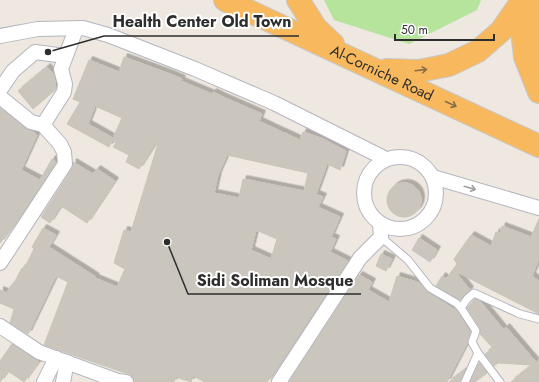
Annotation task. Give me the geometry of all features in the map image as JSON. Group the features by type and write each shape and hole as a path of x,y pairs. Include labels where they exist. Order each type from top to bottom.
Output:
{"highway":[{"name":"Al-Corniche Road","path":"225,0 358,60 539,146"},
{"path":"298,0 316,28 335,46 358,60 387,70 419,71 449,65 478,51 501,31 526,5"},
{"path":"526,5 525,57 537,87"}],"street":[{"path":"0,36 29,30 83,28 108,35 195,69 274,104 386,159"},
{"path":"43,125 64,92 65,84 61,69 76,29"},
{"path":"29,30 35,52"},
{"path":"0,90 13,71 35,52 65,56"},
{"path":"0,97 31,122 43,125 60,144 64,152 65,164 0,263"},
{"path":"279,382 360,258 381,230 414,227 424,220 431,212 435,203 436,190 432,177 421,164 414,159 404,157 386,159 378,164 370,173 365,183 363,194 366,206 381,230"},
{"path":"432,177 539,208"},
{"path":"0,326 39,352 126,382"},
{"path":"44,382 62,360"},
{"path":"62,360 64,382"}],"lane":[{"path":"381,230 408,260 430,288 449,301 456,303 461,308 476,331 472,342 478,353 500,382"},
{"path":"461,308 467,299 474,293 514,312 539,319"},
{"path":"465,382 478,353"}],"green space":[{"path":"324,0 481,0 477,10 409,44 334,20"}],"building":[{"path":"124,57 170,74 182,79 181,81 212,94 213,92 262,114 259,121 300,140 303,132 321,138 346,151 340,170 327,164 316,194 323,197 318,207 340,217 331,237 336,239 330,252 348,261 267,382 205,382 193,376 191,382 176,377 174,382 134,382 131,375 44,345 68,282 56,276 28,334 10,323 14,309 0,303 0,290 7,293 11,285 13,285 22,268 24,269 34,249 32,247 43,228 56,235 49,247 96,277 95,278 117,287 125,269 114,263 124,230 131,232 160,137 139,169 126,162 129,155 113,147 116,143 112,141 109,147 67,124 80,102 73,99 89,60 119,72","holes":["95,106 122,118 113,138 88,124","227,155 308,173 304,191 243,179 239,198 214,193 218,175","256,230 277,239 271,259 251,250"]},
{"path":"47,67 54,75 56,89 33,109 18,91"},
{"path":"0,108 37,135 21,170 40,180 52,159 56,162 16,223 0,243"},
{"path":"73,162 93,174 97,169 115,181 87,223 61,206 50,223 41,217 72,169"},
{"path":"407,183 416,188 420,193 420,207 416,212 411,216 401,217 397,216 388,207 387,197 388,193 397,184"},
{"path":"539,219 539,259 532,276 539,281 539,314 455,271 470,290 460,300 436,286 442,276 446,279 457,264 454,259 471,235 491,246 496,232 500,234 502,226 531,237"},
{"path":"419,238 437,250 430,262 412,250"},
{"path":"381,254 392,259 386,271 376,266"},
{"path":"359,275 372,282 368,290 389,302 397,276 420,283 427,292 457,311 470,332 467,343 447,382 289,382"},
{"path":"475,299 480,301 504,330 506,327 536,362 539,359 539,382 511,382 532,365 498,363 494,366 485,354 493,348 480,334 480,328 467,308"},
{"path":"12,344 39,362 24,382 8,371 0,382 0,361"},
{"path":"479,363 487,373 475,382 470,382"},
{"path":"465,370 460,382 449,382"}],"place":[{"name":"Health Center Old Town","path":"48,52"},
{"name":"Sidi Soliman Mosque","path":"167,242"}]}
